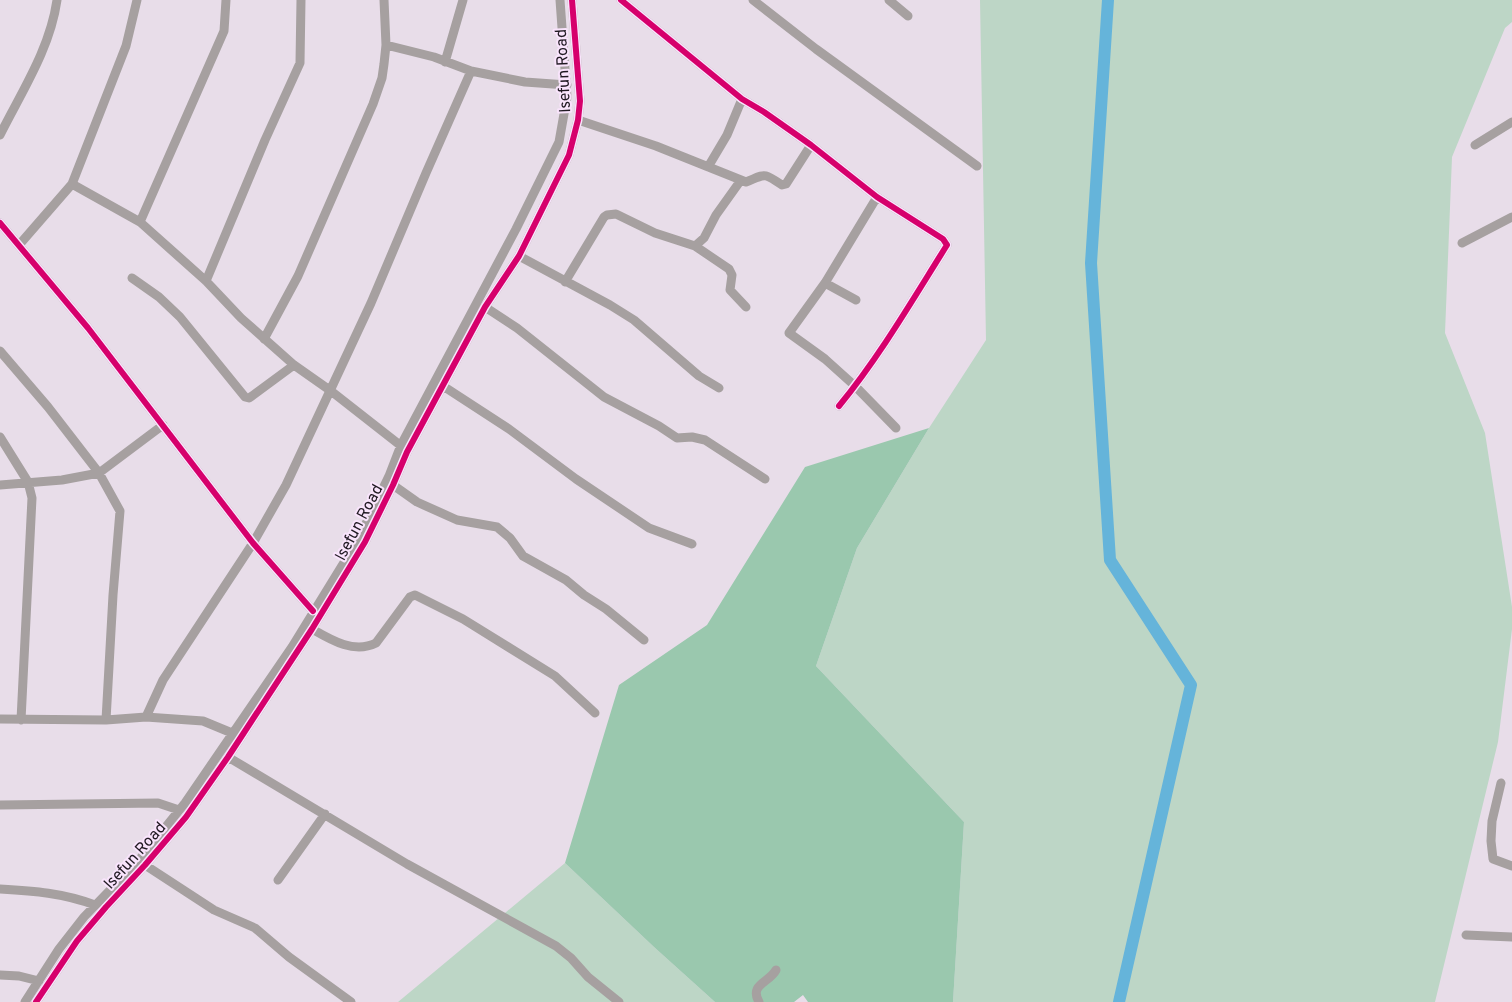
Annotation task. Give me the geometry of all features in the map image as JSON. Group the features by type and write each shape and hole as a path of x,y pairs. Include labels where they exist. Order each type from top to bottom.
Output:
{"street":[{"path":"0,135 34,72 54,21 57,0"},
{"path":"19,245 72,184 126,46 137,0"},
{"path":"140,222 224,31 226,0"},
{"path":"206,281 264,140 300,63 301,0"},
{"path":"264,339 298,276 373,104 382,78 386,45 384,0"},
{"path":"445,62 463,0"},
{"name":"Isefun Road","path":"36,1002 77,941 186,817 312,629 365,542 393,486 404,449 435,384 547,169 559,142 565,116 567,85 560,0"},
{"name":"Isefun Road","path":"25,1002 59,948 95,906 139,860 179,810 292,647 359,538 389,476 443,386 485,307 519,256 568,155 578,120 580,101 572,0"},
{"path":"621,0 631,4 742,99 811,145 877,197 943,239 947,245 855,386 839,406"},
{"path":"753,0 816,49 976,166"},
{"path":"889,0 908,16"},
{"path":"386,45 434,57 472,71 525,82 567,85"},
{"path":"146,717 163,680 253,543 286,486 331,391 472,71"},
{"path":"708,167 727,135 742,99"},
{"path":"578,120 656,146 746,182 765,174 782,185 786,184 811,145"},
{"path":"1475,145 1512,122"},
{"path":"695,246 704,238 716,214 741,180"},
{"path":"72,184 140,222 206,281 241,318 294,365 331,391 404,449"},
{"path":"877,197 825,283 789,333 825,359 855,386 896,428"},
{"path":"565,282 587,244 607,215 616,214 656,233 695,246 729,269 732,275 730,290 746,307"},
{"path":"1462,243 1512,216"},
{"path":"0,222 88,328 253,543 314,611"},
{"path":"519,256 634,320 699,376 719,388"},
{"path":"132,278 159,297 180,317 245,396 249,398 294,365"},
{"path":"825,283 856,300"},
{"path":"485,307 517,328 604,397 660,426 677,438 692,437 705,440 766,479"},
{"path":"0,351 48,407 98,473 118,506 121,519 113,595 106,720"},
{"path":"443,386 509,429 576,479 649,528 692,544"},
{"path":"0,485 62,480 98,473 163,424"},
{"path":"0,437 28,482 32,498 20,720"},
{"path":"393,486 417,502 457,520 497,528 510,538 523,556 566,580 584,595 606,608 644,640"},
{"path":"312,629 339,644 358,647 370,646 376,643 410,597 415,595 463,619 555,676 595,714"},
{"path":"0,719 106,720 146,717 203,721 232,733"},
{"path":"228,757 440,883 556,946 588,977 619,1002"},
{"path":"1501,783 1492,821 1494,859 1512,866"},
{"path":"0,805 158,803 179,810"},
{"path":"278,880 325,814"},
{"path":"145,865 214,910 255,928 289,957 350,1002"},
{"path":"0,889 74,897 95,906"},
{"path":"1466,934 1512,938"},
{"path":"759,1002 756,996 757,988 776,970"},
{"path":"0,975 19,976 38,981"}],"green space":[{"path":"980,0 1512,0 1512,22 1505,28 1452,157 1445,333 1485,433 1512,607 1512,629 1498,742 1435,1002 953,1002 964,822 816,666 857,548 929,428 986,340"},
{"path":"929,428 857,548 816,666 964,822 953,1002 808,1002 803,995 794,1002 715,1002 565,863 619,685 707,625 805,467"},
{"path":"565,863 715,1002 398,1002"}],"waterway":[{"path":"1108,0 1091,263 1110,560 1191,685 1119,1002"}],"cycle path":[{"path":"36,1002 77,941 186,817 312,629 365,542 407,452 485,307 519,256 569,155 578,120 580,101 572,0"},
{"path":"621,0 742,99 811,145 877,197 943,239 947,245 882,347 839,406"},
{"path":"0,223 88,328 253,543 313,611"}]}
